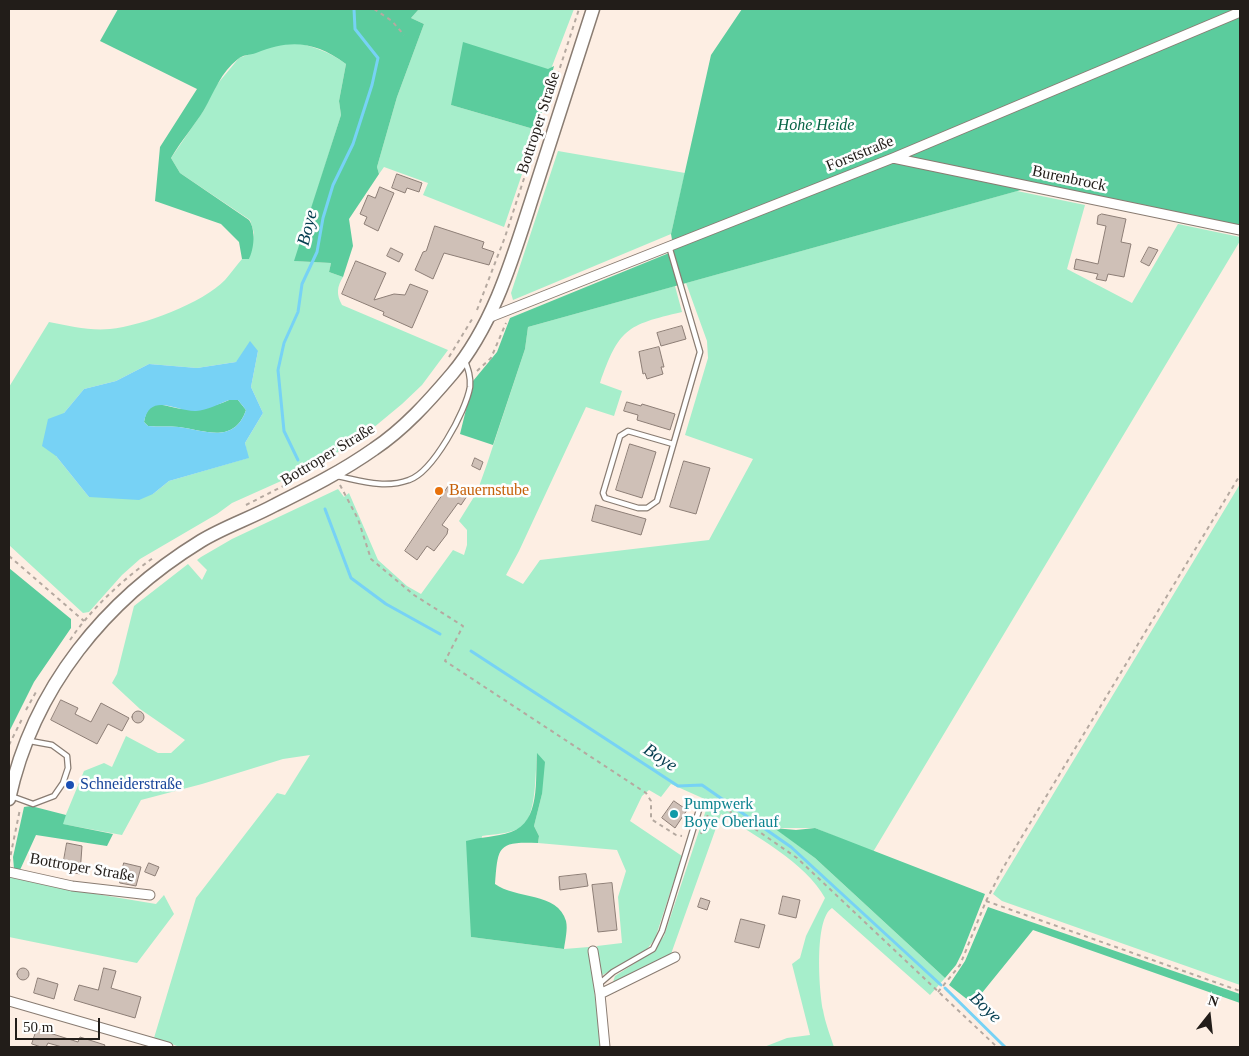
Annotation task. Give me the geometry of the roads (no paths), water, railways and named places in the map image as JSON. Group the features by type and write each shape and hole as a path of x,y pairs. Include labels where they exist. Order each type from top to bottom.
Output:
{"main road":[{"name":"Bottroper Straße","path":"9,798 26,740 49,691 93,629 132,591 201,541 337,482 413,417 454,371 488,318 520,237 593,9"}],"street":[{"name":"Forststraße","path":"488,318 892,158 1240,12"},
{"name":"Burenbrock","path":"892,158 1240,230"},
{"name":"Bottroper Straße","path":"9,872 72,886 150,895"},
{"path":"592,951 599,984 605,1047"},
{"path":"600,994 674,957"},
{"path":"9,1001 168,1047"}],"lane":[{"path":"669,246 700,352 657,500 652,506 638,508 605,498 603,493 620,436 624,432 628,431 673,444"},
{"path":"337,482 350,479 371,485 388,484 409,480 425,470 447,441 470,388 470,377 463,357"},
{"path":"9,798 32,804 54,796 64,783 68,768 67,756 52,745 26,740"},
{"path":"599,984 613,972 653,949 662,931 699,810"}],"water":[{"path":"250,341 258,351 251,387 263,413 245,443 249,458 169,481 153,494 139,500 89,497 56,456 42,446 48,419 64,413 84,389 116,381 149,364 197,368 236,362","holes":["229,400 238,400 246,410 241,421 234,428 226,432 217,433 179,427 148,426 144,422 147,413 152,407 158,405 196,411"]}],"waterway":[{"name":"Boye","path":"298,460 284,431 278,370 284,343 298,312 302,284 317,252 323,218 333,185 353,144 372,85 378,58 355,29 354,9"},
{"name":"Boye","path":"325,509 351,578 386,604 440,634"},
{"name":"Boye","path":"471,651 678,786 702,785 791,847 941,985"},
{"name":"Boye","path":"945,988 1005,1047"}],"place":[{"name":"Bauernstube","path":"439,491"},
{"name":"Schneiderstraße","path":"70,785"},
{"name":"Pumpwerk Boye Oberlauf","path":"674,814"}],"park label":[{"name":"Hohe Heide","path":"816,126"}]}
